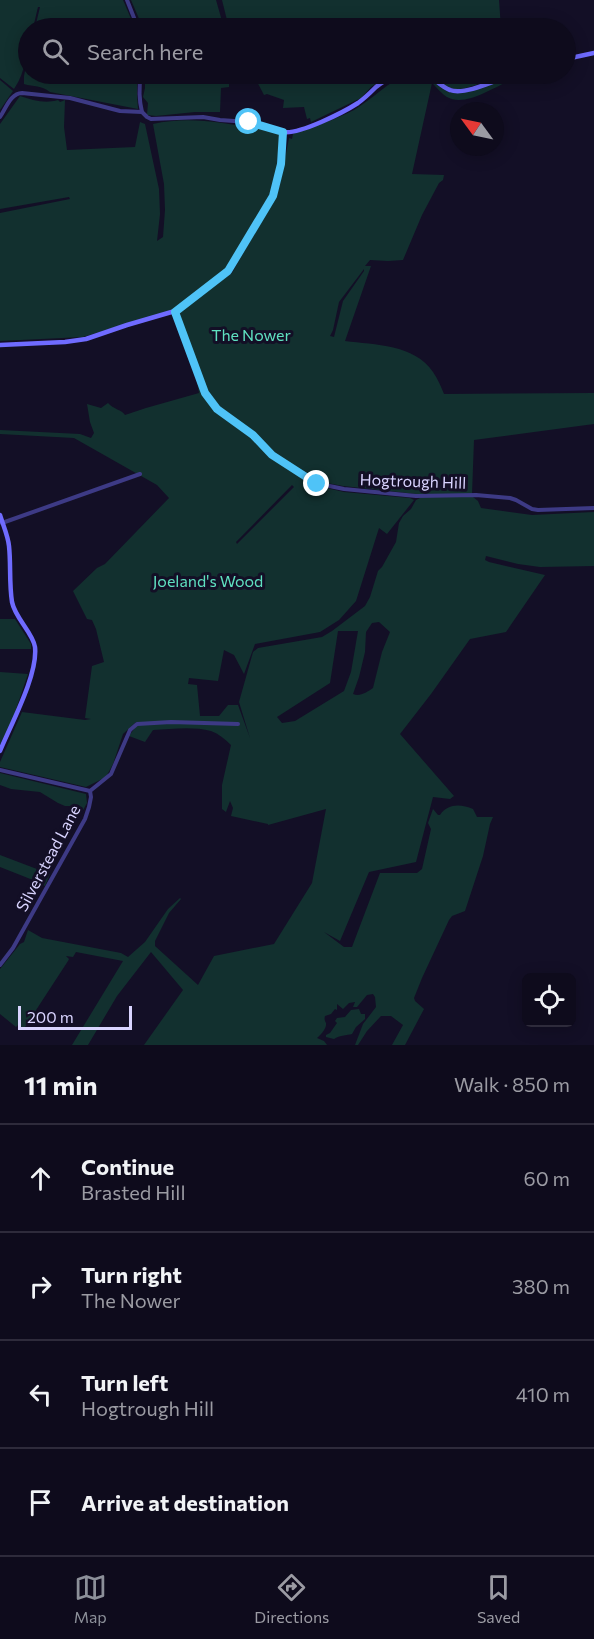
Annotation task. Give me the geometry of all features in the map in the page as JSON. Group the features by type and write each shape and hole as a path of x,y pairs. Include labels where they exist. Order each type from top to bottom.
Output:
{"street":[{"path":"127,0 134,18"},
{"path":"576,57 594,53"},
{"path":"140,84 142,112 151,119 203,117 249,122 288,133 356,105 381,84"},
{"path":"440,84 453,91 471,89 485,84"},
{"path":"0,117 13,96 18,93 70,99 120,111 142,112"},
{"path":"0,345 86,339 175,312 228,271 273,196 281,164 283,132"},
{"name":"Hogtrough Hill","path":"175,312 205,393 217,409 253,435 272,455 315,483 344,489 416,496 476,495 510,498 538,510 594,508"},
{"path":"2,523 140,474"},
{"path":"0,515 9,545 12,601 34,645 34,664 17,716 0,751"},
{"name":"Silverstead Lane","path":"90,792 111,774 130,729 137,724 171,722 238,724"},
{"name":"Silverstead Lane","path":"0,770 90,792"},
{"name":"Silverstead Lane","path":"0,965 13,948 78,833 89,807 90,792"}],"green space":[{"path":"0,0 123,0 131,18 37,18 40,7 38,7 35,18 18,18 18,82 14,89 0,78"},
{"path":"131,0 216,0 221,18 139,18"},
{"path":"222,0 499,0 500,18 226,18"},
{"path":"0,80 13,91 0,110"},
{"path":"24,84 137,84 138,109 50,92 40,87"},
{"path":"145,84 229,84 229,87 221,88 220,112 156,116 147,115 148,103 143,97"},
{"path":"258,84 376,84 361,98 311,122 310,118 307,119 304,107 283,108 284,100 264,95"},
{"name":"The Nower","path":"390,84 432,84 412,174 444,175 422,215 403,260 370,260 365,266 371,266 345,341 381,345 415,356 433,372 444,394 594,393 594,424 474,440 472,494 416,494 316,481 274,454 254,433 219,407 207,392 177,313 232,273 276,196 289,138 292,139 293,134 354,110","holes":["364,269 343,301 334,337 330,336 339,302"]},
{"path":"433,84 457,93 486,84 503,84 477,96 454,100 441,93"},
{"path":"443,84 478,84 459,89"},
{"path":"20,96 43,102 65,100 64,127 67,150 135,147 140,122 145,124 159,189 160,214 157,241 163,237 165,210 164,184 153,124 178,120 203,121 253,128 254,125 278,133 280,136 275,180 268,198 226,269 177,309 83,337 0,341 0,213 70,199 69,197 0,209 0,124"},
{"name":"Joeland's Wood","path":"195,371 202,393 215,410 251,436 269,455 313,485 344,492 414,500 387,534 379,528 356,601 339,620 320,632 255,644 244,674 234,655 224,650 218,681 189,678 188,684 197,685 200,716 219,716 228,705 238,705 250,738 239,702 253,652 258,648 322,637 365,606 378,571 396,542 399,523 416,500 422,497 473,497 481,508 532,515 594,512 594,566 540,567 486,556 485,560 489,562 545,575 506,632 470,639 400,734 454,796 450,799 433,797 416,862 369,872 340,941 324,932 344,947 352,947 380,873 417,873 422,869 431,829 428,823 433,809 440,815 447,808 464,806 473,809 477,817 493,817 465,911 452,916 449,920 414,998 424,1009 405,1045 392,1045 403,1025 391,1016 381,1016 358,1045 355,1045 363,1024 376,1007 373,994 367,995 357,1007 353,1007 355,1002 349,1003 343,1009 337,1004 337,1010 325,1016 325,1027 317,1038 327,1045 144,1045 183,990 151,952 117,996 88,1045 72,1045 123,961 76,952 73,957 66,956 68,961 25,1027 18,1025 16,1027 0,1014 0,969 24,942 28,930 42,938 121,953 128,957 145,942 168,909 180,898 169,913 155,941 155,946 198,985 214,956 274,944 312,883 326,809 268,825 231,816 233,808 230,801 226,812 222,809 222,785 231,745 211,731 189,728 153,730 145,742 129,736 137,725 152,723 136,722 123,734 106,777 86,787 0,767 0,762 22,712 91,719 85,718 92,666 104,662 96,629 92,620 87,619 73,591 97,568 105,564 169,498 157,485 74,438 0,434 0,430 80,434 91,438 94,433 87,404 101,408 108,403 125,415 199,393","holes":["292,485 294,487 237,544 236,542","379,622 390,632 382,652 373,688 356,695 353,694 365,652 366,632 372,623","338,631 358,631 351,672 344,691 295,721 282,723 277,717 330,683"]},
{"path":"0,619 15,619 31,644 31,649 0,649"},
{"path":"0,672 28,674 13,718 0,745"},
{"path":"0,773 86,794 87,803 82,812 78,806 65,806 40,792 11,789 0,785"},
{"path":"0,855 50,874 45,886 0,867"},
{"path":"359,1009 361,1014 365,1014 365,1019 352,1034 334,1039 326,1037 337,1023 335,1021 337,1018 345,1017 351,1010"}],"route":[{"path":"249,122 283,132 281,164 273,196 228,271 175,312 205,393 217,409 253,435 272,455 317,484"}]}
